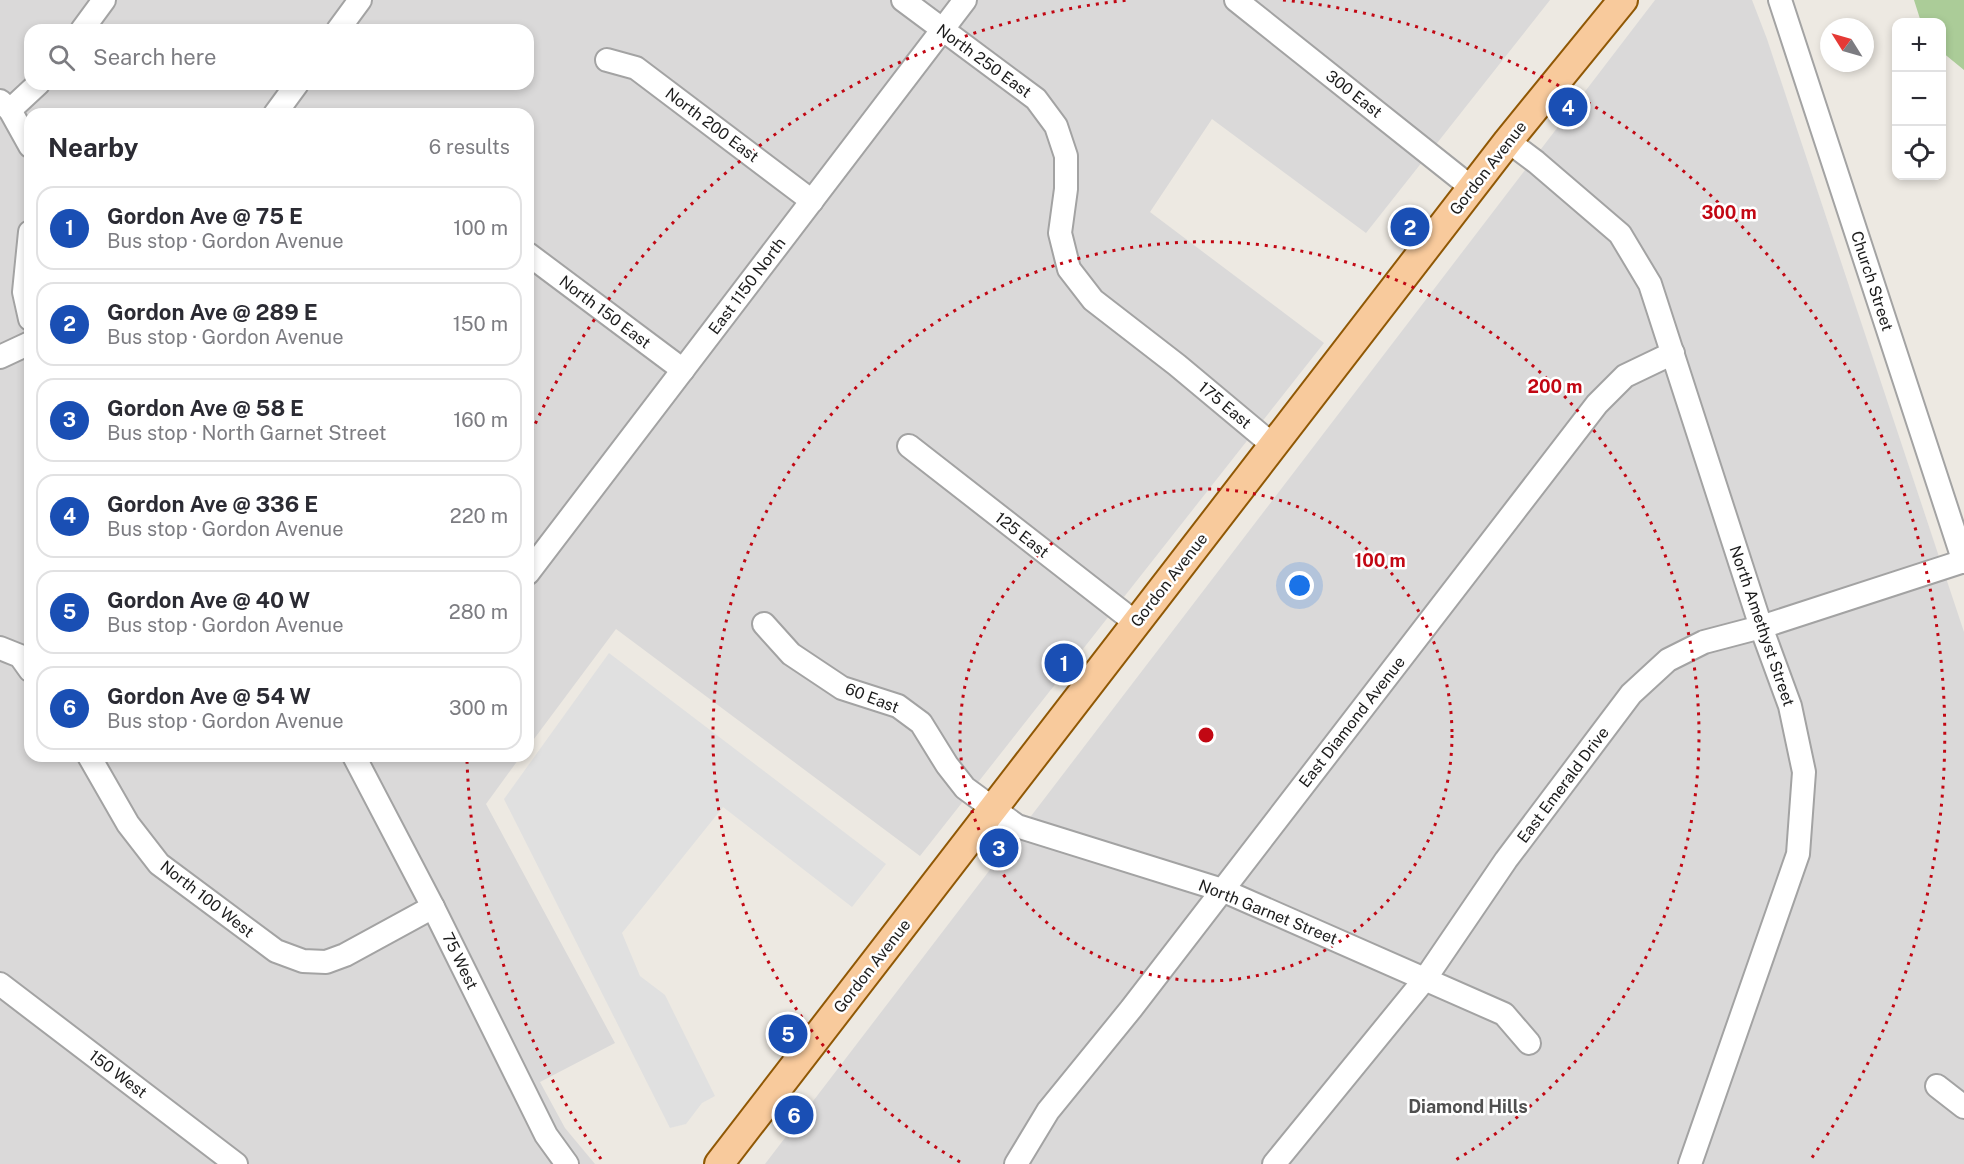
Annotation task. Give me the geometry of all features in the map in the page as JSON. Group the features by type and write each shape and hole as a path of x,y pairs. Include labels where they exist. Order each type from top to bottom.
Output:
{"main road":[{"name":"Gordon Avenue","path":"719,1164 1508,141 1623,0"}],"street":[{"path":"86,24 104,0"},
{"path":"342,24 360,0"},
{"name":"North 250 East","path":"903,0 1036,99 1056,126 1066,156 1066,189 1060,233 1069,269 1093,300 1176,365"},
{"name":"East 1150 North","path":"534,565 965,0"},
{"name":"300 East","path":"1236,0 1473,188"},
{"name":"Church Street","path":"1780,0 1964,562"},
{"name":"North 200 East","path":"607,60 636,68 812,201"},
{"path":"24,136 5,105 29,90"},
{"path":"279,108 293,90"},
{"name":"North Amethyst Street","path":"1508,141 1620,234 1650,284 1761,627 1790,706 1804,772 1798,854 1690,1164"},
{"name":"North 150 East","path":"534,258 683,370"},
{"path":"0,357 24,346"},
{"name":"East Diamond Avenue","path":"1016,1164 1048,1111 1131,1009 1597,404 1625,376 1673,353"},
{"name":"175 East","path":"1176,365 1274,446"},
{"name":"125 East","path":"909,446 1136,623"},
{"name":"East Emerald Drive","path":"1274,1164 1425,979 1506,860 1631,694 1668,660 1704,642 1761,627 1964,562"},
{"name":"60 East","path":"764,624 790,654 842,687 898,706 921,723 947,765 965,788 993,809"},
{"path":"0,648 20,656 24,662"},
{"name":"North 100 West","path":"92,762 128,824 159,864 276,951 303,961 326,962 345,955 433,907"},
{"name":"75 West","path":"362,762 546,1135 567,1164"},
{"name":"North Garnet Street","path":"993,809 1017,826 1222,890 1504,1014 1530,1043"},
{"name":"150 West","path":"0,984 236,1164"},
{"path":"1937,1086 1964,1107"}],"shaded area":[{"path":"0,0 1550,0 1366,233 1212,119 1150,212 1324,343 920,856 616,629 534,739 534,108 24,108 24,762 517,762 486,804 615,1043 540,1082 565,1128 595,1164 0,1164"},
{"path":"1655,0 1752,0 1767,39 1964,632 1964,1164 765,1164"},
{"path":"609,653 886,864 852,907 723,807 622,933 640,976 665,995 715,1096 702,1103 686,1124 670,1128 504,799 531,762 534,762 534,757"}],"green space":[{"path":"1914,0 1964,0 1964,70 1946,55 1946,18 1920,18"}],"place":[{"name":"Gordon Ave @ 336 E","path":"1568,107"},
{"name":"Gordon Ave @ 289 E","path":"1410,227"},
{"name":"Gordon Ave @ 75 E","path":"1064,663"},
{"name":"Gordon Ave @ 58 E","path":"999,848"},
{"name":"Gordon Ave @ 40 W","path":"788,1034"},
{"name":"Gordon Ave @ 54 W","path":"794,1115"}],"district":[{"name":"Diamond Hills","path":"1468,1106"}]}
